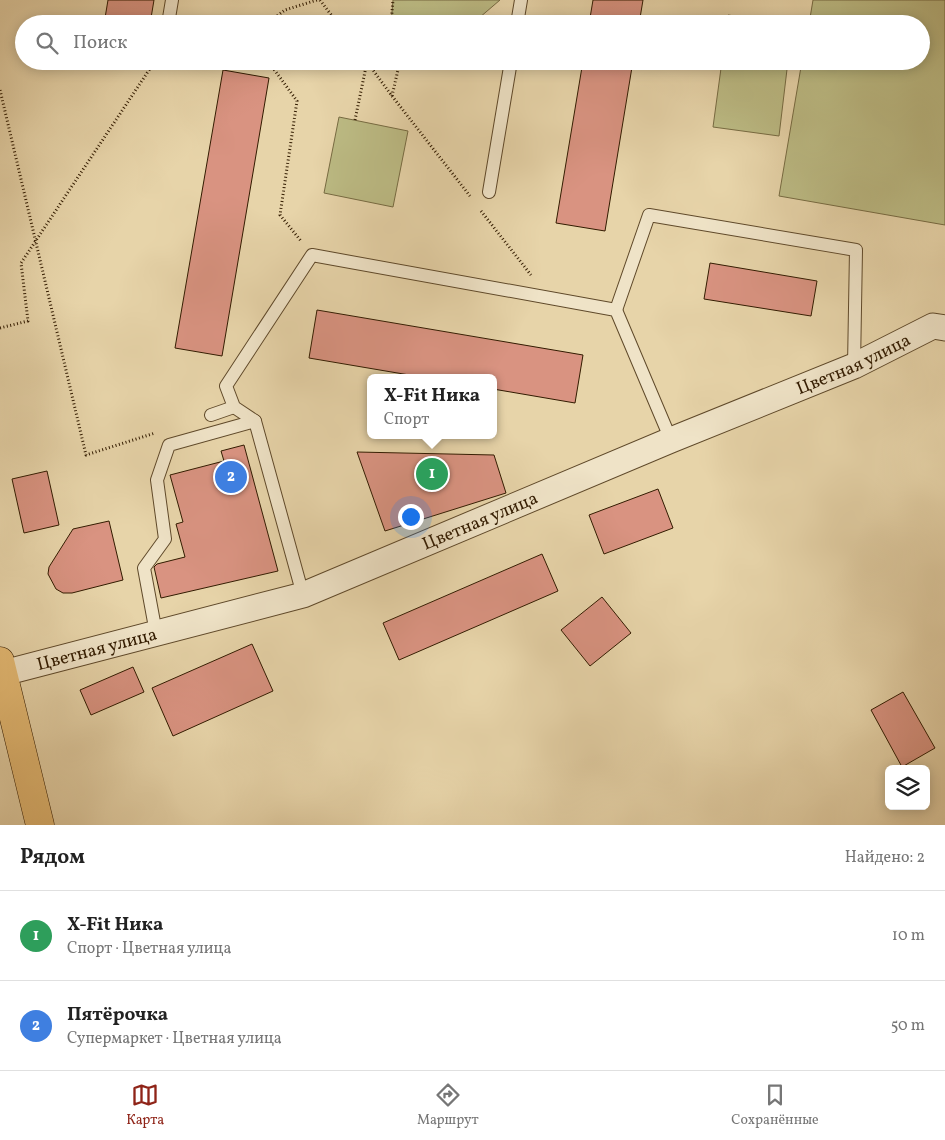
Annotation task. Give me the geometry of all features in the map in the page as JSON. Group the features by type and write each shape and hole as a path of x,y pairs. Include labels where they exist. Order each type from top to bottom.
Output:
{"main road":[{"path":"1,670 40,825"}],"street":[{"name":"Цветная улица","path":"1,670 303,595 671,440 854,366 934,326 945,328"}],"lane":[{"path":"170,15 172,0"},
{"path":"518,15 521,0"},
{"path":"489,192 509,70"},
{"path":"671,440 616,310 649,215 856,250 854,366"},
{"path":"303,595 255,421 234,407 226,386 312,255 616,310"},
{"path":"211,415 234,407"},
{"path":"156,633 144,568 164,539 157,480 169,445 255,421"}],"path":[{"path":"278,15 284,10 317,0"},
{"path":"320,0 331,15"},
{"path":"392,15 393,0"},
{"path":"0,328 28,321 21,263 149,70"},
{"path":"275,70 297,101 280,215 312,255"},
{"path":"355,120 365,70"},
{"path":"373,70 392,96 398,70"},
{"path":"0,90 86,455 157,432"}],"shaded area":[{"path":"393,0 500,0 482,15 392,15"},
{"path":"813,0 945,0 945,225 779,196 800,70 930,70 930,15 810,15"},
{"path":"721,70 787,70 779,136 713,127"},
{"path":"339,117 408,131 393,207 324,193"}],"building":[{"path":"108,0 154,0 152,15 106,15"},
{"path":"593,0 643,0 640,15 590,15"},
{"path":"223,70 269,78 222,356 175,348"},
{"path":"582,70 632,70 605,231 556,223"},
{"path":"710,263 817,281 811,316 704,299"},
{"path":"317,310 583,355 575,403 497,390 497,374 403,374 309,358"},
{"path":"244,445 278,571 161,598 154,567 157,564 185,557 176,524 183,522 170,475 224,461 221,451"},
{"path":"357,452 494,455 506,493 385,531"},
{"path":"47,471 59,525 24,533 12,479"},
{"path":"658,489 673,528 604,554 589,515"},
{"path":"109,521 123,580 72,593 63,593 56,589 48,574 49,567 73,529"},
{"path":"542,554 558,591 399,660 383,623"},
{"path":"602,597 631,633 590,666 561,630"},
{"path":"252,644 273,691 173,736 152,688"},
{"path":"133,667 144,692 91,715 80,690"},
{"path":"903,692 935,748 905,765 901,765 871,710"}],"place":[{"name":"X-Fit Ника","path":"432,474"},
{"name":"Пятёрочка","path":"231,477"}]}
